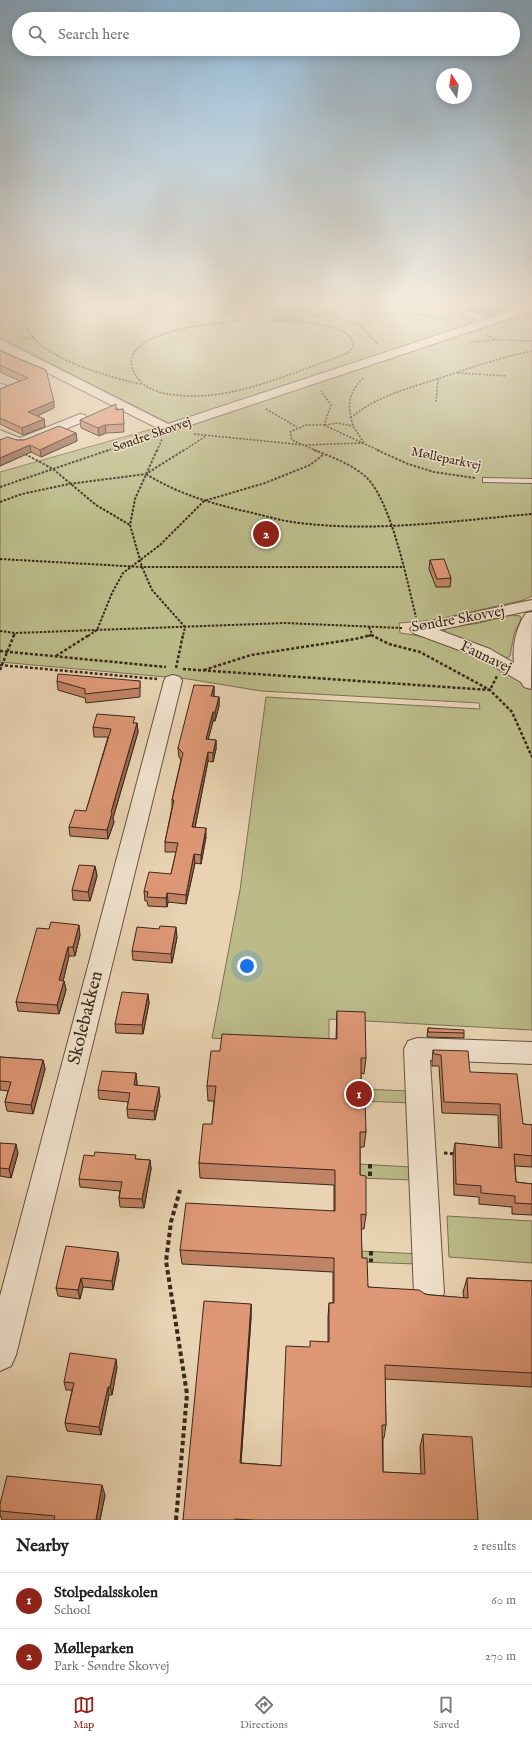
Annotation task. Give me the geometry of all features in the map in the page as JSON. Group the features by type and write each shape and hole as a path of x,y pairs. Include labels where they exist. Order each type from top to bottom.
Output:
{"street":[{"path":"57,373 167,429"},
{"name":"Søndre Skovvej","path":"167,429 338,373"},
{"path":"0,434 20,443 80,418"},
{"name":"Søndre Skovvej","path":"419,629 532,605"},
{"name":"Faunavej","path":"530,682 522,660 522,646 525,632 532,617"},
{"name":"Faunavej","path":"419,629 484,653 530,682"},
{"name":"Skolebakken","path":"0,1355 172,672"},
{"path":"429,1293 417,1049 532,1053"}],"lane":[{"name":"Mølleparkvej","path":"486,480 532,481"}],"path":[{"path":"96,373 118,380 141,384 164,393 184,396 220,395 235,392 291,373"},
{"path":"133,373 141,384"},
{"path":"352,417 359,409 374,402 456,373 508,376"},
{"name":"Mølleparkvej","path":"365,376 355,386 349,396 348,407 352,417 353,426 364,443 408,464 434,472 486,480"},
{"path":"436,402 438,379"},
{"path":"314,381 331,405 324,425"},
{"path":"264,408 297,427"},
{"path":"353,426 337,423 324,425 311,424 297,427 290,432 292,440 324,454 360,473 372,484 386,509 419,629"},
{"path":"324,425 364,443"},
{"path":"172,672 185,627 152,590 142,567 130,525 135,499 167,429 206,436 304,445 364,443"},
{"name":"Søndre Skovvej","path":"0,487 167,429"},
{"path":"0,502 22,494 70,484 146,474 206,436"},
{"path":"20,443 18,450 53,469 96,505 130,525"},
{"path":"56,656 97,630 112,594 123,574 160,545 204,501 265,483 310,465 324,454"},
{"path":"146,474 166,487 204,501 256,515 286,521 336,526 391,526 532,514"},
{"path":"0,559 132,567 402,566"},
{"name":"Søndre Skovvej","path":"0,631 15,633 285,623 419,629"},
{"path":"369,627 371,635"},
{"path":"0,670 15,633"},
{"path":"202,670 251,655 355,639 371,635 389,644 420,652 490,690 512,712 532,757"},
{"path":"0,651 56,656 172,672"},
{"path":"1,665 172,672 202,670 490,690"},
{"path":"369,1089 369,1101"},
{"path":"422,1151 459,1154"},
{"path":"370,1164 370,1178"},
{"path":"176,1520 187,1394 166,1261 171,1222 180,1190"},
{"path":"371,1251 371,1262"}],"green space":[{"path":"69,373 532,373 532,596 524,600 435,620 399,623 400,633 438,640 462,648 497,665 525,685 532,682 532,1030 329,1019 329,1046 212,1038 240,890 266,697 480,709 479,703 261,691 188,679 0,662 0,472 170,424"},
{"path":"512,615 520,616 521,619 514,634 510,656 507,658 445,633 444,631 447,628 479,623"},
{"path":"360,1089 409,1091 410,1103 360,1101"},
{"path":"358,1164 411,1167 412,1180 359,1178"},
{"path":"447,1216 532,1221 532,1263 449,1257"},
{"path":"360,1251 421,1254 417,1264 360,1262"}],"building":[{"path":"17,373 47,373 54,401 28,412 44,419 22,428 0,418 0,389 28,378"},
{"path":"116,404 116,410 123,409 124,424 105,425 98,428 80,420"},
{"path":"59,426 76,433 40,450 30,445 0,458 0,440 7,437 17,440 24,440"},
{"path":"444,559 451,578 437,579 430,560"},
{"path":"58,674 140,681 140,688 85,694 85,689 57,681"},
{"path":"194,685 214,686 211,696 219,697 215,712 213,712 206,739 216,740 213,753 208,752 192,827 206,828 201,855 194,854 186,895 167,893 166,898 147,897 148,892 144,891 149,872 171,874 178,843 165,842 174,800 172,800 183,753 178,748"},
{"path":"97,714 135,717 133,723 137,723 107,830 69,827 75,810 86,811 111,729 93,727"},
{"path":"79,865 95,866 88,892 72,890"},
{"path":"51,922 79,925 73,947 68,947 59,980 64,981 57,1005 16,1002 37,928 49,929"},
{"path":"160,926 176,927 171,954 132,951 137,927 159,929"},
{"path":"122,992 148,994 142,1025 115,1024"},
{"path":"337,1011 365,1012 366,1058 361,1058 361,1096 365,1097 366,1132 360,1132 360,1175 366,1176 366,1215 361,1214 362,1258 367,1258 368,1287 419,1290 425,1294 431,1295 468,1298 467,1278 532,1281 532,1373 385,1365 386,1425 382,1425 383,1472 425,1474 423,1434 472,1437 478,1520 183,1520 204,1301 251,1304 240,1463 281,1466 286,1346 310,1347 310,1341 329,1342 329,1303 334,1303 334,1258 180,1250 186,1203 335,1211 335,1170 199,1163 203,1124 212,1124 216,1086 207,1086 211,1051 220,1051 222,1034 337,1039"},
{"path":"428,1028 464,1030 464,1033 428,1032"},
{"path":"433,1050 468,1051 470,1072 517,1074 523,1124 532,1125 532,1156 514,1154 516,1182 532,1184 532,1204 515,1203 515,1196 481,1193 481,1186 456,1184 455,1143 502,1148 500,1104 444,1102 441,1055 434,1054"},
{"path":"0,1057 43,1060 31,1105 5,1102 11,1082 0,1081"},
{"path":"102,1071 136,1073 134,1085 159,1087 154,1111 127,1109 130,1093 98,1090"},
{"path":"0,1143 16,1144 9,1169 0,1168"},
{"path":"95,1152 136,1155 135,1159 150,1160 142,1199 119,1198 122,1182 79,1179 84,1155 94,1156"},
{"path":"66,1246 118,1252 112,1281 81,1278 78,1290 56,1288"},
{"path":"70,1353 116,1359 99,1427 65,1423 74,1383 64,1382"},
{"path":"7,1476 102,1485 96,1520 54,1520 55,1516 0,1511 0,1504"}],"place":[{"name":"Mølleparken","path":"266,534"},
{"name":"Stolpedalsskolen","path":"359,1094"}]}
